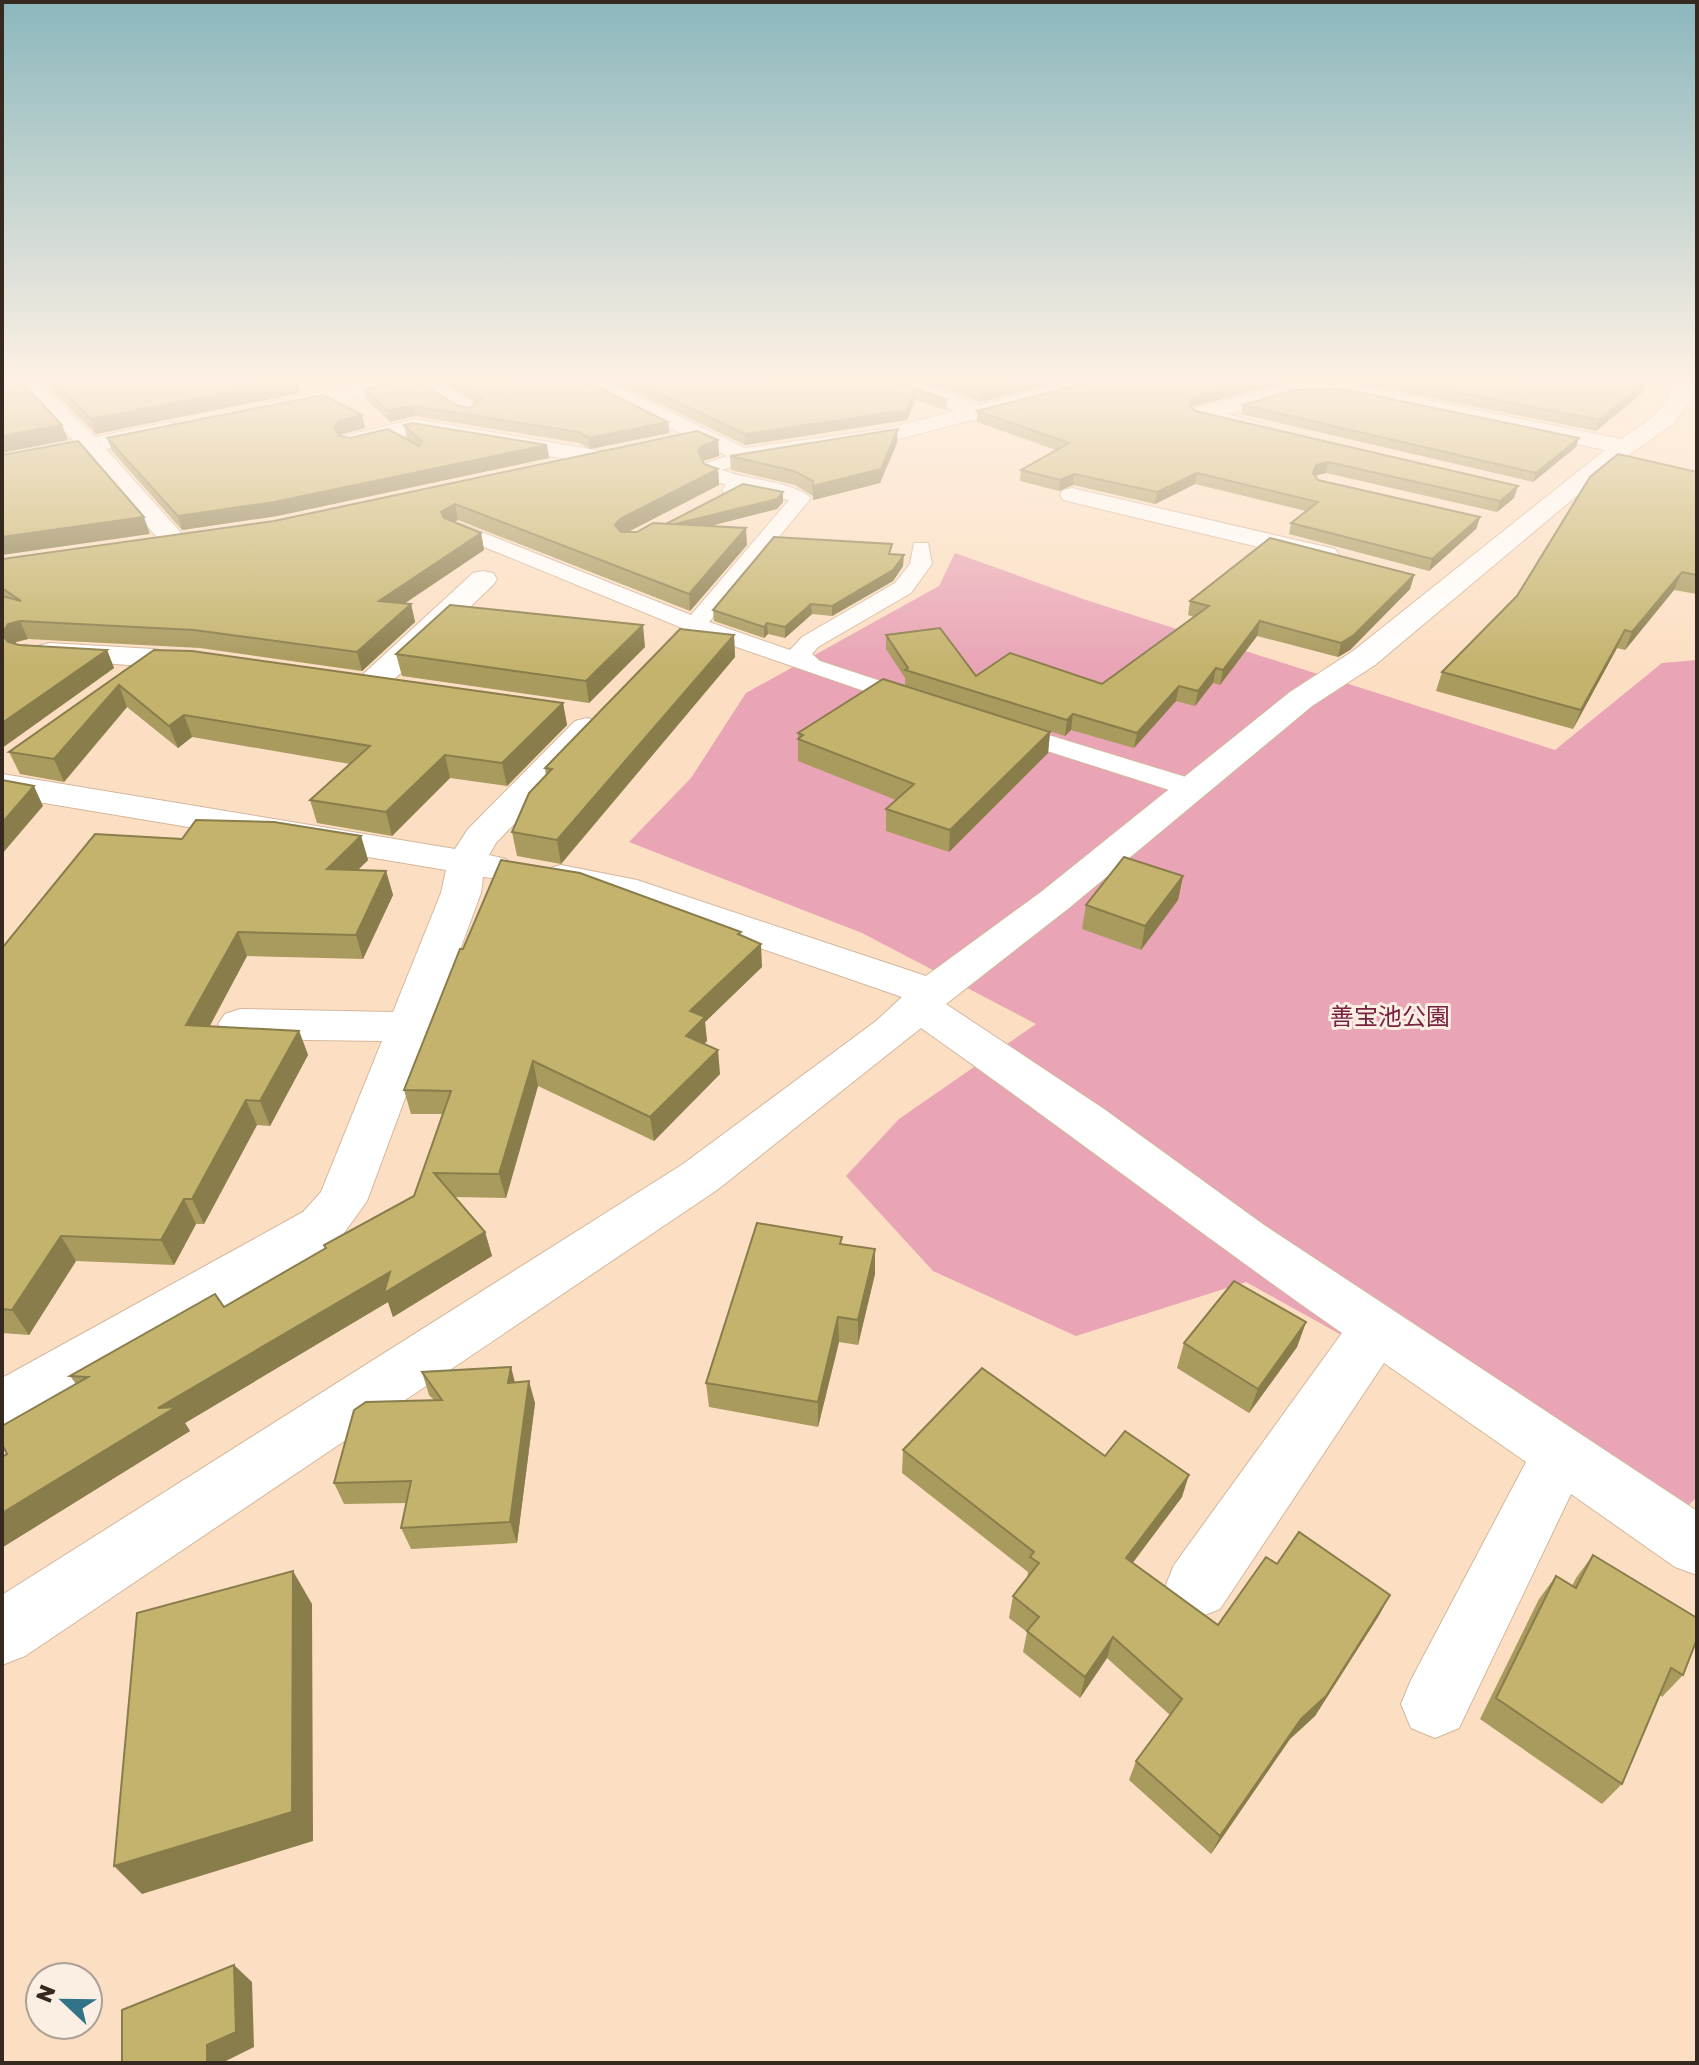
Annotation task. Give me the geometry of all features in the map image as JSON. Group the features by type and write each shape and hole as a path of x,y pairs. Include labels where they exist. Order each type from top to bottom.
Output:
{"street":[{"path":"116,474 175,542"},
{"path":"2,1633 700,1177 892,1031 926,999 1055,900 1301,699 1364,658 1436,584 1526,510 1581,474"},
{"path":"1072,495 1344,560"},
{"path":"144,546 201,538"},
{"path":"416,691 355,682 502,569"},
{"path":"28,651 170,658 116,685"},
{"path":"2,1407 321,1226 342,1201 461,893 466,862 481,837 595,708"},
{"path":"6,771 113,820 466,862 623,888 926,999 1246,1239 1697,1546"},
{"path":"240,1024 409,1027"},
{"path":"1197,1587 1377,1328"},
{"path":"1435,1704 1561,1453"}],"lane":[{"path":"680,635 801,498 775,489 739,484 716,474"},
{"path":"713,501 739,484"},
{"path":"457,529 502,569 680,635 802,659"},
{"path":"921,547 921,564 903,588 804,646 799,655 812,666 943,709"},
{"path":"986,724 1192,788"}],"green space":[{"name":"善宝池公園","path":"955,553 1086,600 1555,750 1662,663 1697,660 1697,1497 1669,1524 1505,1426 1246,1282 1076,1336 933,1271 846,1176 899,1119 1036,1024 862,933 629,842 691,778 746,693 939,586"}],"building":[{"path":"2,474 107,474 144,517 2,537"},
{"path":"140,474 406,474 274,502 178,516"},
{"path":"493,474 707,474 620,519 615,525 621,532 637,532 653,523 746,528 689,594 455,504 441,512 444,518 481,533 379,601 411,604 357,652 194,630 20,621 8,624 2,634 2,596 21,601 2,588 2,559 274,521"},
{"path":"800,474 860,474 813,486 813,481"},
{"path":"1038,474 1073,474 1060,480"},
{"path":"1076,474 1194,474 1157,492"},
{"path":"1203,474 1314,474 1318,480 1480,517 1432,559 1291,523 1318,502"},
{"path":"1383,474 1468,474 1518,486 1500,501"},
{"path":"1593,474 1697,474 1697,575 1682,572 1632,632 1625,630 1581,710 1442,672 1517,596"},
{"path":"743,484 783,492 777,499 666,524"},
{"path":"774,537 892,544 889,554 904,555 893,570 832,606 811,604 785,627 767,623 764,627 713,610"},
{"path":"1270,538 1414,575 1354,635 1341,643 1260,621 1223,670 1216,668 1198,691 1179,686 1137,733 1073,714 1067,720 905,670 908,668 886,635 940,628 976,676 1010,653 1102,684 1209,606 1190,601"},
{"path":"450,605 643,625 586,681 396,654"},
{"path":"680,629 734,635 557,840 512,832 529,793 552,769 545,768"},
{"path":"2,634 8,642 19,645 107,650 2,723"},
{"path":"154,650 192,651 563,703 502,763 445,755 386,812 310,800 370,746 184,715 169,726 119,685 54,759 9,752"},
{"path":"883,679 1050,732 950,830 886,809 914,784 798,739 803,735 798,733"},
{"path":"2,780 34,786 2,823"},
{"path":"196,820 274,822 361,836 327,869 386,871 356,935 238,932 186,1025 299,1031 260,1101 246,1100 192,1199 184,1199 161,1240 61,1236 12,1310 2,1309 2,948 95,834 182,839"},
{"path":"1124,857 1183,876 1145,926 1086,905"},
{"path":"501,860 580,873 741,932 738,934 761,944 690,1011 705,1017 686,1036 718,1050 650,1117 533,1061 499,1174 434,1173 485,1232 384,1293 390,1272 158,1408 176,1407 2,1513 2,1457 7,1454 2,1444 2,1426 88,1377 70,1376 215,1294 224,1307 326,1248 324,1245 414,1196 451,1091 404,1090 460,949 463,949"},
{"path":"757,1223 842,1237 840,1244 875,1249 858,1320 838,1317 818,1402 706,1383"},
{"path":"1234,1281 1306,1322 1258,1389 1184,1343"},
{"path":"511,1367 508,1383 529,1381 510,1522 401,1528 411,1481 334,1483 354,1410 366,1402 442,1400 422,1372"},
{"path":"982,1368 1105,1456 1125,1431 1189,1475 1126,1558 1218,1625 1266,1557 1277,1564 1299,1532 1390,1595 1326,1696 1301,1719 1220,1836 1136,1761 1182,1699 1113,1637 1085,1677 1027,1631 1039,1617 1013,1596 1039,1563 1030,1557 1034,1552 903,1450"},
{"path":"1593,1555 1697,1618 1697,1639 1683,1675 1671,1668 1622,1784 1496,1698 1556,1576 1576,1588"},
{"path":"293,1571 292,1812 114,1866 137,1613"},
{"path":"234,1965 236,2032 207,2045 207,2063 122,2063 122,2010"}]}
